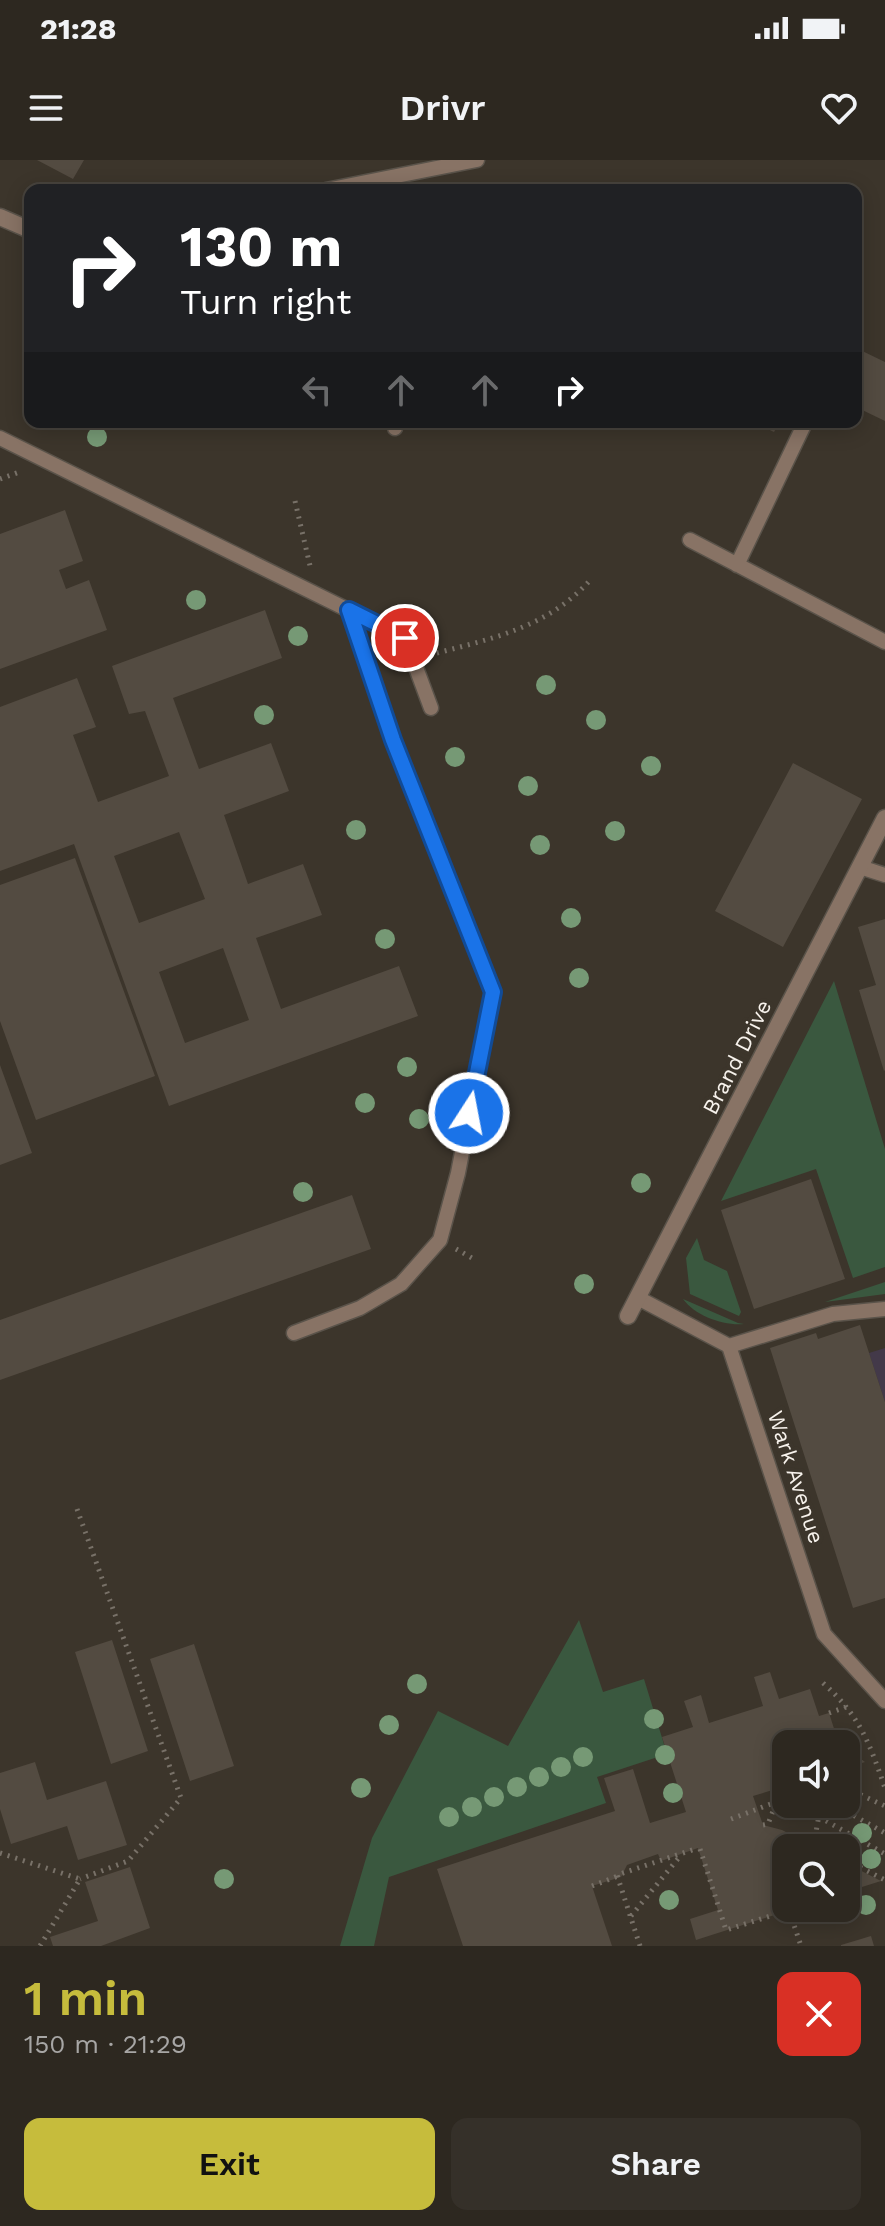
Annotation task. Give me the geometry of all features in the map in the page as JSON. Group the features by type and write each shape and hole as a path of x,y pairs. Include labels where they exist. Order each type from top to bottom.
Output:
{"street":[{"path":"0,217 24,227"},
{"name":"Brand Drive","path":"628,1316 885,818"}],"lane":[{"path":"356,184 477,160"},
{"path":"737,565 803,428"},
{"path":"0,438 405,638 431,708"},
{"path":"690,540 885,642"},
{"path":"294,1333 360,1308 401,1284 440,1240 458,1173 493,992 393,740 349,610"},
{"path":"860,867 885,875"},
{"path":"638,1298 729,1346 833,1314 885,1309"},
{"name":"Wark Avenue","path":"729,1346 824,1634 885,1701"}],"path":[{"path":"295,501 317,594"},
{"path":"413,660 522,630 555,613 592,578"},
{"path":"0,1853 80,1879 128,1861 181,1798 77,1509"},
{"path":"823,1683 849,1706 868,1737 885,1788"},
{"path":"829,1713 849,1706"},
{"path":"860,1794 885,1806"},
{"path":"731,1819 772,1805"},
{"path":"763,1825 768,1824 772,1816"},
{"path":"824,1818 885,1854"},
{"path":"858,1818 885,1833"},
{"path":"592,1886 699,1849 726,1930 789,1910 801,1946"},
{"path":"631,1916 681,1854"},
{"path":"860,1867 885,1880"},
{"path":"617,1875 640,1946"},
{"path":"40,1946 80,1879"}],"shaded area":[{"path":"885,1348 885,1402 869,1353"}],"green space":[{"path":"834,981 885,1149 885,1267 853,1278 816,1169 721,1201"},
{"path":"697,1238 704,1260 727,1271 741,1312 739,1316 690,1294 686,1258"},
{"path":"885,1282 885,1294 825,1302"},
{"path":"683,1299 738,1323 744,1324 710,1319"},
{"path":"579,1620 603,1692 644,1679 667,1754 597,1777 606,1803 389,1877 374,1946 340,1946 372,1838 438,1711 508,1746"}],"building":[{"path":"37,160 84,160 73,179"},
{"path":"862,351 885,362 885,421 862,410"},
{"path":"65,510 83,561 59,570 66,589 89,580 107,630 0,669 0,534"},
{"path":"265,610 282,658 173,698 199,769 271,743 289,791 224,815 248,884 303,864 322,915 256,938 281,1009 399,966 418,1016 169,1106 74,844 0,871 0,707 77,678 96,727 73,735 98,802 169,776 145,711 129,714 112,666","holes":["179,832 205,899 139,923 114,856","223,948 249,1020 185,1043 159,972"]},
{"path":"793,763 862,799 783,947 715,911"},
{"path":"75,858 155,1076 36,1120 0,1021 0,885"},
{"path":"885,919 884,1071 859,990 876,985 858,927"},
{"path":"0,1065 32,1153 0,1165"},
{"path":"811,1179 845,1279 754,1309 721,1210"},
{"path":"352,1195 371,1249 0,1380 0,1320"},
{"path":"860,1325 885,1402 885,1598 853,1608 770,1348 816,1333 818,1339"},
{"path":"112,1640 148,1751 111,1764 75,1652"},
{"path":"194,1644 234,1766 190,1781 150,1659"},
{"path":"770,1672 779,1699 810,1689 819,1716 829,1713 834,1730 772,1730 772,1790 753,1796 763,1825 790,1834 772,1834 772,1916 696,1940 690,1919 718,1910 698,1848 661,1861 658,1854 627,1865 621,1877 592,1886 612,1946 463,1946 437,1869 615,1811 604,1778 633,1769 650,1823 686,1812 662,1737 693,1727 684,1701 701,1695 709,1723 763,1706 754,1677"},
{"path":"35,1762 47,1800 106,1781 127,1845 78,1860 67,1826 11,1844 0,1809 0,1773"},
{"path":"130,1867 150,1928 101,1946 53,1946 50,1937 98,1921 85,1882"},
{"path":"860,1870 881,1881 860,1888"},
{"path":"871,1936 874,1946 841,1946 841,1945"}],"route":[{"path":"405,638 349,610 393,740 493,992 469,1113"}]}
